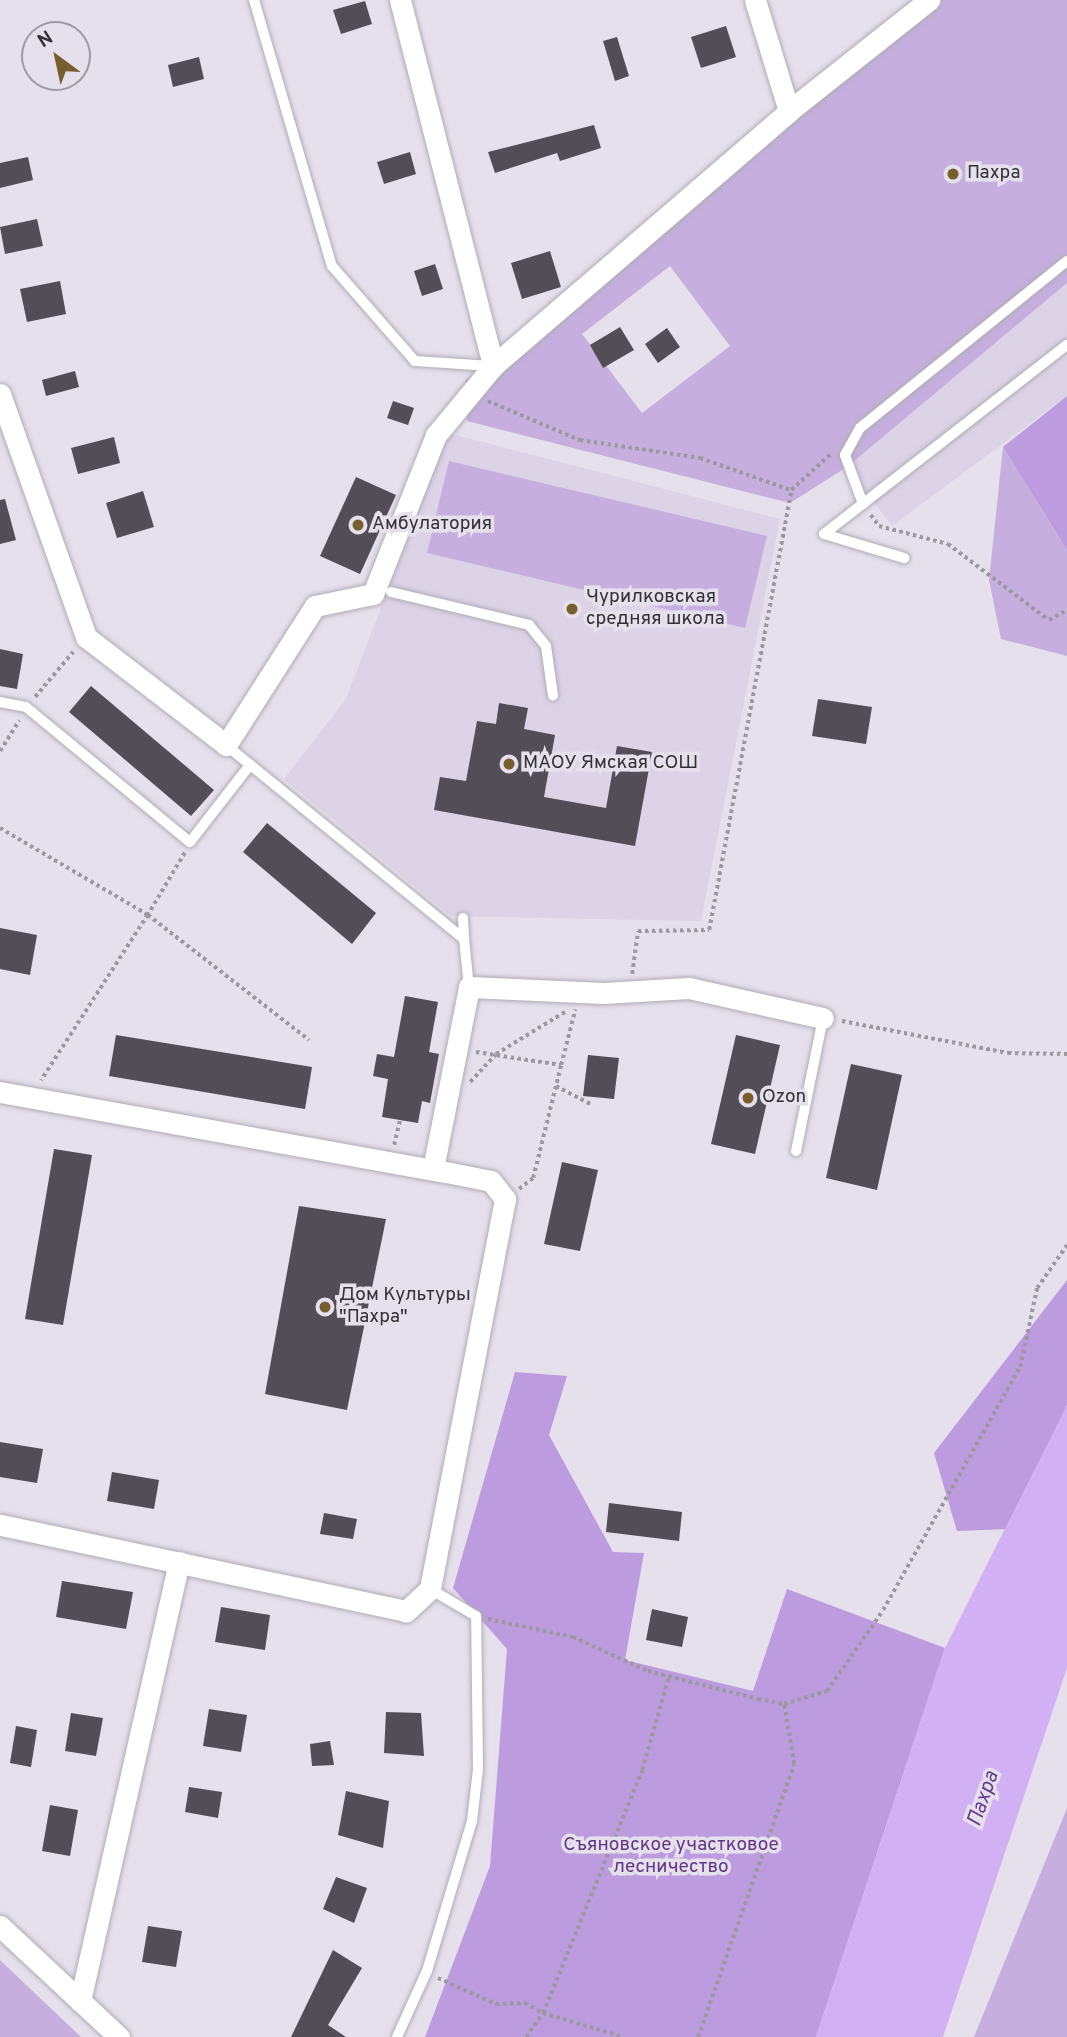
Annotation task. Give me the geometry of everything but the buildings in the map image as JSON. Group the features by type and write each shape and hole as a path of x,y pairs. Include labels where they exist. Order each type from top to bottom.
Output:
{"street":[{"path":"400,0 493,366"},
{"path":"755,0 789,111"},
{"path":"0,394 86,637 226,746 315,606 373,594 436,435 493,366 789,111 929,0"},
{"path":"433,1169 469,987 629,992 689,988 822,1018"},
{"path":"0,1092 491,1181 505,1199 430,1589 406,1611 0,1525"},
{"path":"80,2001 179,1562"},
{"path":"0,1926 80,2001 108,2033"}],"lane":[{"path":"254,0 332,266 415,361 493,366"},
{"path":"863,504 845,455 857,433 1067,261"},
{"path":"904,558 824,534 1067,345"},
{"path":"391,592 529,625 546,646 553,696"},
{"path":"0,702 26,707 190,842 250,765"},
{"path":"226,746 464,939"},
{"path":"463,918 469,987"},
{"path":"796,1151 822,1018"},
{"path":"397,2037 428,1971 472,1821 476,1616 430,1589"}],"path":[{"path":"481,398 580,440 700,458 791,490"},
{"path":"629,992 638,931 709,930 791,490 857,433"},
{"path":"863,504 879,526 948,544 1049,620 1067,610"},
{"path":"0,751 26,707 86,637"},
{"path":"0,828 148,915 309,1041"},
{"path":"30,1097 148,915 190,842"},
{"path":"446,1107 496,1054 576,1006 533,1178 505,1199"},
{"path":"822,1018 1008,1053 1067,1054"},
{"path":"457,1051 496,1054 561,1065"},
{"path":"556,1086 592,1105"},
{"path":"391,1161 400,1120"},
{"path":"476,1616 573,1637 612,1659 784,1704 827,1691 883,1610 1020,1367 1037,1288 1067,1245"},
{"path":"526,2037 543,2012 642,1770 669,1676"},
{"path":"698,2037 794,1764 784,1704"},
{"path":"428,1971 496,2004 525,2003 543,2012 622,2037"}],"shaded area":[{"path":"924,0 1067,0 1067,283 847,467 790,503 467,421 465,381","holes":["670,266 730,346 642,413 582,334"]},
{"path":"1067,283 1067,396 892,526 847,467"},
{"name":"Чурилковская средняя школа","path":"448,433 780,519 701,921 451,916 284,779 346,699"},
{"path":"1003,447 1067,550 1067,656 1001,639 989,580"},
{"path":"449,461 767,536 745,628 427,553"},
{"path":"1067,1808 1067,2037 974,2037"},
{"path":"0,1960 81,2037 0,2037"}],"green space":[{"path":"1067,396 1067,550 1003,447"},
{"path":"1067,1280 1067,1405 1008,1529 957,1531 934,1453"},
{"name":"Съяновское участковое лесничество","path":"515,1372 567,1376 549,1435 613,1552 644,1553 625,1660 753,1691 787,1589 945,1648 816,2037 425,2037 490,1866 507,1649 453,1588"}],"water":[{"path":"1067,1405 1067,1668 943,2037 816,2037 945,1648"}],"place":[{"name":"Пахра","path":"953,174"},
{"name":"Амбулатория","path":"358,525"},
{"name":"Чурилковская средняя школа","path":"572,609"},
{"name":"МАОУ Ямская СОШ","path":"509,764"},
{"name":"Ozon","path":"748,1098"},
{"name":"Дом Культуры \"Пахра\"","path":"325,1307"}]}
